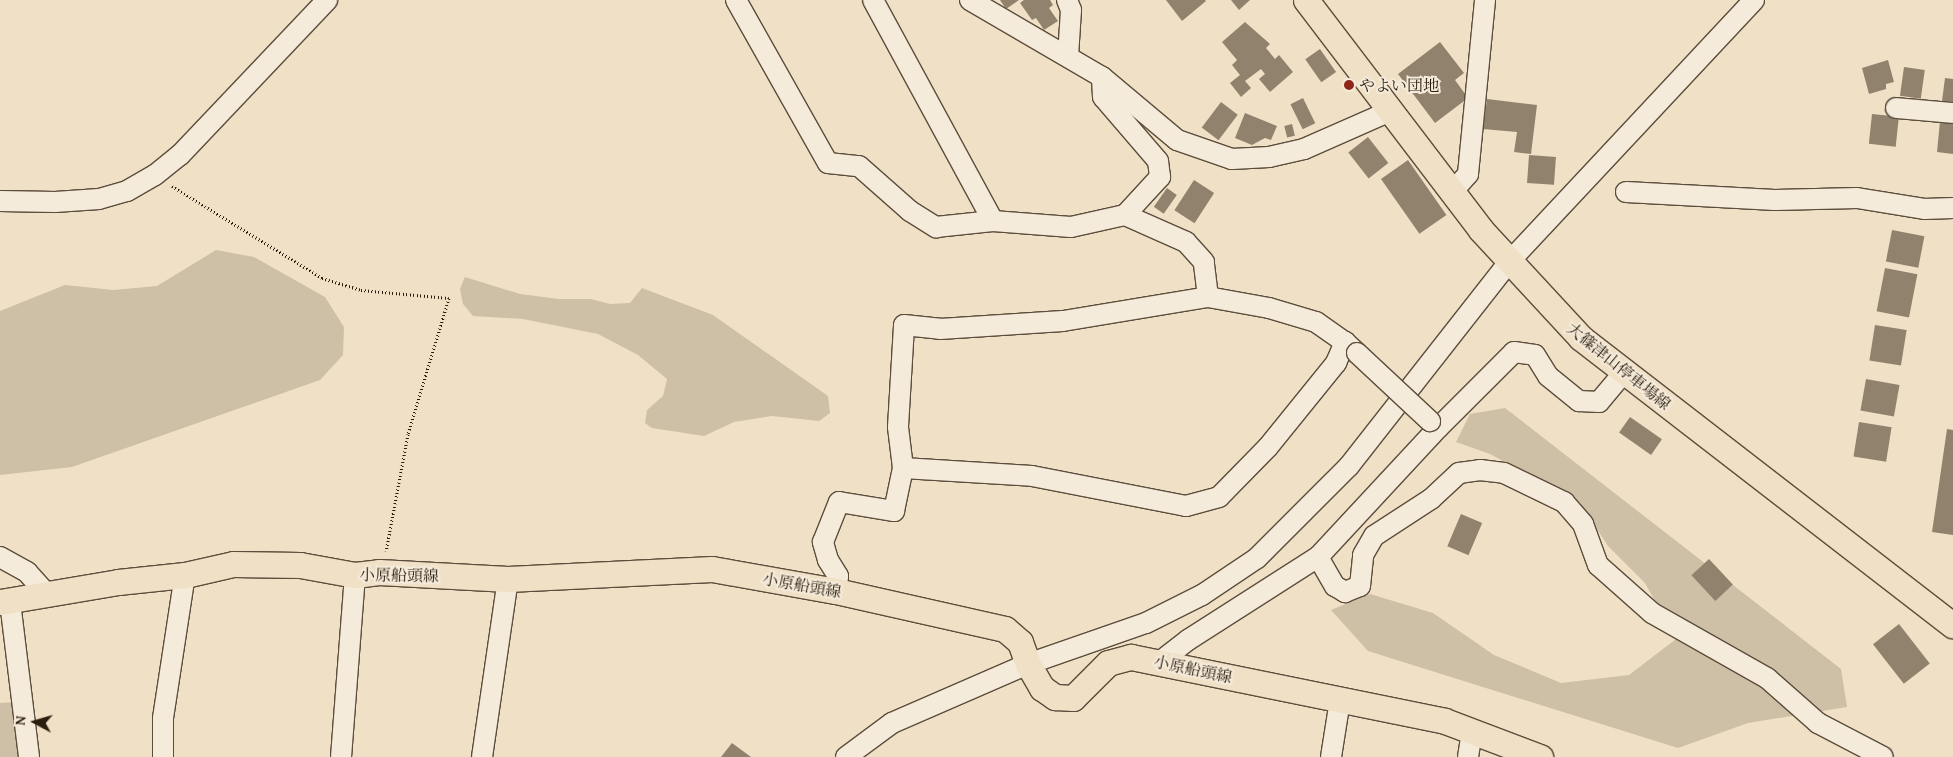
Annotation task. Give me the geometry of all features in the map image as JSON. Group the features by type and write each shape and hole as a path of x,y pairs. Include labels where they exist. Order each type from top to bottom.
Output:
{"main road":[{"name":"大篠津山停車場線","path":"1306,0 1508,263 1581,338 1953,626"},
{"name":"小原船頭線","path":"5,602 118,582 185,575 233,564 264,563 300,565 367,574 508,579 712,569 836,590 1006,629 1020,642 1028,664 1042,688 1055,697 1073,698 1108,663 1131,657 1160,661 1444,721 1540,757"}],"street":[{"path":"0,201 55,202 99,199 127,190 155,175 180,155 327,0"},
{"path":"736,0 828,163 859,166 910,211 936,227 993,221 1071,227 1125,215 1160,176 1158,161 1103,97 1102,77"},
{"path":"873,0 993,221"},
{"path":"970,0 1102,77 1177,140 1232,159 1269,158 1304,149 1390,111"},
{"path":"1067,0 1071,10 1068,56"},
{"path":"1452,192 1468,174 1485,0"},
{"path":"846,757 892,723 1028,664 1146,622 1202,595 1257,558 1349,466 1508,263 1754,0"},
{"path":"1896,108 1953,113"},
{"path":"1626,192 1775,200 1857,198 1924,210 1953,208"},
{"path":"1125,215 1186,242 1204,262 1208,297"},
{"path":"836,590 838,576 828,560 823,542 838,502 894,511 903,468 898,427 904,325 940,329 1063,321 1208,297 1268,308 1316,322 1351,348 1434,424"},
{"path":"903,468 1032,476 1186,506 1219,497 1268,447 1336,363 1351,348"},
{"path":"1160,661 1188,640 1318,558 1434,424 1514,352 1535,355 1548,376 1579,401 1599,402 1624,372"},
{"path":"1318,558 1335,586 1345,592 1360,586 1363,555 1374,536 1430,499 1459,473 1480,470 1504,473 1564,502 1583,524 1598,565 1652,613 1767,678 1818,723 1884,757"},
{"path":"0,557 28,572 48,594"},
{"path":"341,757 367,574"},
{"path":"163,757 163,718 185,575"},
{"path":"482,757 508,579"},
{"path":"5,602 28,757"},
{"path":"1331,757 1340,700"},
{"path":"1468,757 1472,731"}],"path":[{"path":"155,175 322,278 361,290 449,298 408,434 386,551 367,574"}],"shaded area":[{"path":"216,250 254,257 325,297 344,327 343,355 320,380 72,467 0,475 0,311 65,285 113,290 157,286"},
{"path":"465,277 520,294 559,299 591,299 610,304 630,303 642,288 713,315 828,396 830,413 819,421 772,416 734,422 704,436 652,428 645,423 647,410 663,396 667,379 638,355 598,334 523,319 473,316 463,304 460,289"},
{"path":"1505,408 1841,669 1847,707 1748,723 1678,748 1368,651 1331,610 1370,594 1433,613 1494,655 1561,683 1629,675 1676,639 1645,583 1608,546 1580,503 1490,454 1456,442 1470,414"},
{"path":"15,702 21,757 0,757 0,703"}],"building":[{"path":"1000,0 1019,0 1006,9"},
{"path":"1024,0 1050,0 1053,5 1049,8 1058,21 1044,30 1036,18 1032,20 1020,3"},
{"path":"1166,0 1205,0 1206,1 1182,21"},
{"path":"1231,0 1250,0 1239,10"},
{"path":"1245,22 1270,44 1266,48 1275,59 1279,55 1293,72 1270,92 1259,79 1265,74 1261,69 1245,81 1251,88 1241,97 1230,83 1240,75 1232,65 1237,60 1222,42"},
{"path":"1440,42 1464,73 1455,80 1468,98 1435,123 1398,74"},
{"path":"1320,49 1336,72 1321,82 1305,59"},
{"path":"1888,60 1894,82 1886,84 1886,89 1869,94 1862,68"},
{"path":"1904,67 1925,70 1921,99 1900,96"},
{"path":"1945,78 1953,79 1953,102 1942,101"},
{"path":"1303,98 1315,123 1303,129 1290,104"},
{"path":"1487,99 1537,105 1531,154 1514,152 1517,132 1483,129"},
{"path":"1221,102 1238,115 1219,140 1202,128"},
{"path":"1245,113 1277,126 1271,140 1265,138 1252,145 1235,138"},
{"path":"1872,114 1899,117 1896,147 1869,144"},
{"path":"1940,121 1953,122 1953,154 1937,152"},
{"path":"1292,124 1295,136 1287,138 1284,126"},
{"path":"1368,137 1388,163 1369,178 1348,152"},
{"path":"1529,155 1556,157 1554,185 1527,183"},
{"path":"1408,160 1446,215 1419,234 1381,179"},
{"path":"1194,180 1214,193 1195,223 1174,210"},
{"path":"1167,188 1177,195 1164,214 1154,207"},
{"path":"1892,230 1924,236 1918,268 1886,261"},
{"path":"1885,268 1917,274 1909,317 1877,311"},
{"path":"1875,325 1907,330 1901,366 1869,361"},
{"path":"1866,379 1899,385 1894,416 1860,411"},
{"path":"1630,417 1662,439 1651,455 1619,433"},
{"path":"1859,422 1892,427 1886,462 1854,457"},
{"path":"1947,429 1953,430 1953,535 1932,532"},
{"path":"1461,514 1482,523 1468,555 1447,546"},
{"path":"1709,559 1733,585 1715,601 1691,575"},
{"path":"1899,624 1930,663 1904,684 1873,644"},
{"path":"732,743 751,757 721,757"}],"place":[{"name":"やよい団地","path":"1349,85"}]}
